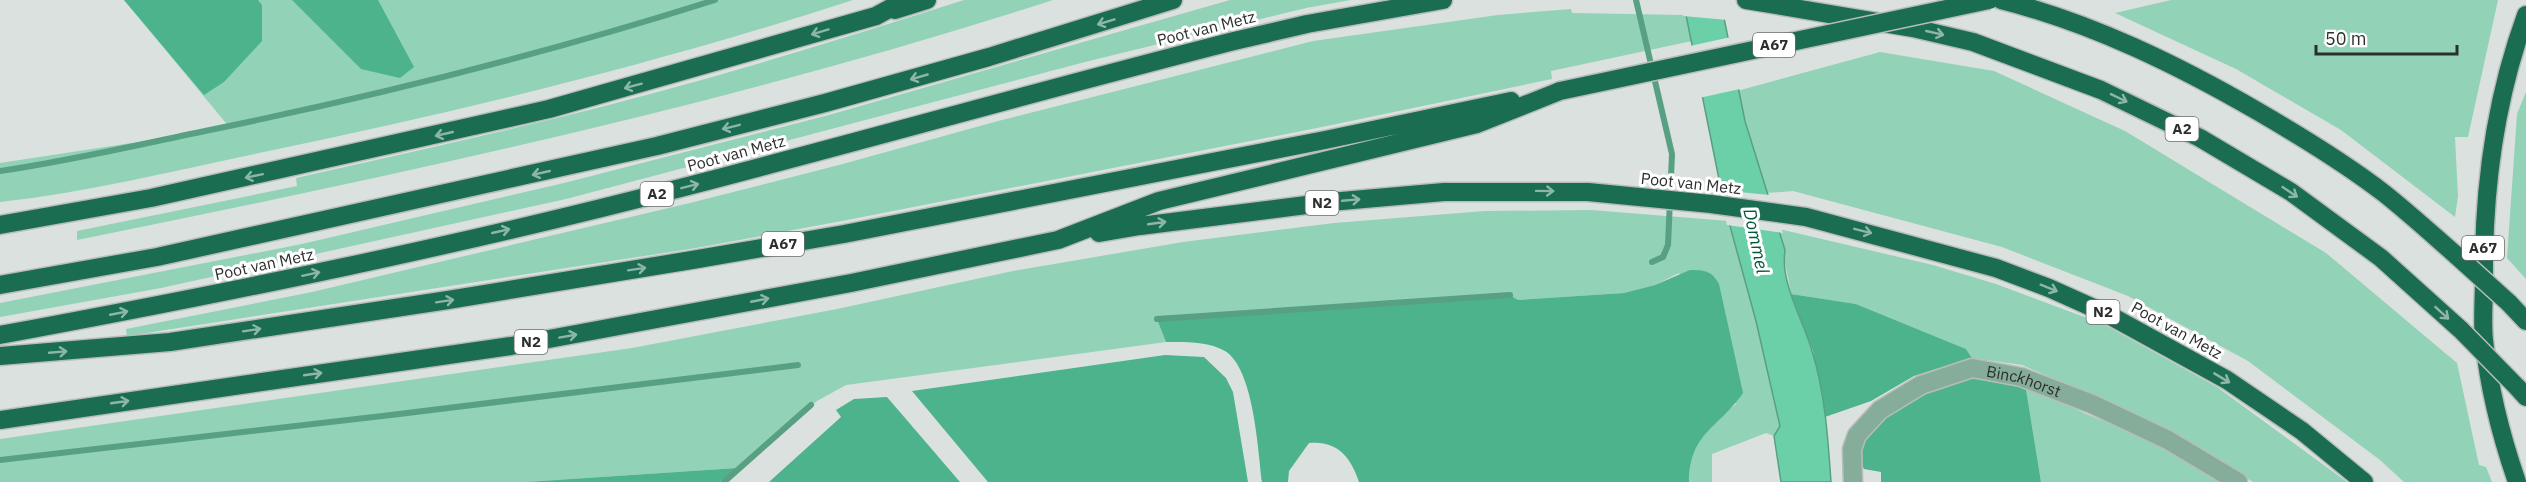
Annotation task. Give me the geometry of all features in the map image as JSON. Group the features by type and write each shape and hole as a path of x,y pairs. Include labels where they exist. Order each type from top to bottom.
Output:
{"highway":[{"path":"876,16 904,0"},
{"path":"0,225 151,198 549,109 927,0"},
{"name":"Poot van Metz","path":"0,285 157,257 633,151 825,103 1182,0"},
{"name":"Poot van Metz","path":"0,335 185,300 434,246 689,186 1234,41 1319,21 1443,0"},
{"name":"A2","path":"1746,0 1944,35 2004,52 2101,90 2200,138 2291,192 2381,258 2461,330 2522,392"},
{"name":"A67","path":"0,356 170,342 687,261 844,234 1278,150 1989,0"},
{"path":"2001,0 2030,7 2089,28 2149,54 2216,87 2323,150 2384,194 2510,303 2526,321"},
{"name":"A67","path":"2517,482 2492,393 2484,338 2483,221 2501,95 2526,15"},
{"name":"N2","path":"0,420 511,346 851,283 1058,240 1159,201 1477,124 1560,90"},
{"name":"Poot van Metz","path":"1058,240 1204,217 1386,196 1444,192 1588,192 1711,204 1806,217 1996,268 2049,288 2107,314 2227,380 2302,431 2364,482"}],"street":[{"name":"Binckhorst","path":"1853,482 1852,449 1857,435 1880,410 1921,385 1972,368 2021,377 2092,404 2168,440 2238,482"}],"shaded area":[{"path":"124,0 853,0 706,45 484,103 130,180 65,193 0,202 0,163 230,128"},
{"path":"124,0 258,0 262,5 262,41 224,82 204,95"},
{"path":"292,0 378,0 414,67 400,78 361,69"},
{"path":"964,0 1053,0 812,72 568,134 323,189 77,240 77,231 297,186 296,178 549,120 706,79"},
{"path":"1230,0 1351,0 1306,8 1085,62 566,199 161,288 0,317 0,303 302,244 564,183 829,115"},
{"path":"2171,0 2498,0 2468,137 2455,137 2458,196 2455,217 2341,130 2236,69 2115,13"},
{"path":"1571,9 1572,13 1686,15 1692,41 1551,71 1552,79 1322,127 842,221 696,248 127,336 126,329 312,292 690,203 998,121 1313,41 1498,15"},
{"path":"1880,52 1994,71 2125,131 2326,253 2457,363 2479,465 2486,467 2492,482 2404,482 2380,460 2248,361 2128,296 2002,247 1793,191 1767,193 1737,91"},
{"path":"2526,92 2526,279 2507,258 2517,114"},
{"path":"1591,210 1729,221 1756,321 1780,427 1774,436 1766,433 1712,454 1712,482 1689,482 1692,457 1709,429 1736,404 1679,273 1655,285 1624,293 1518,300 1510,295 1158,319 1166,342 846,385 817,401 737,468 526,482 0,482 0,439 632,348 837,309 1013,271 1183,242 1334,223 1485,211"},
{"path":"1779,229 1933,265 1996,284 2103,324 2217,387 2347,482 2253,482 2170,433 2022,365 1972,358 1966,349 1856,304 1791,294"},
{"path":"1690,270 1708,272 1719,284 1743,393 1700,441 1694,452 1689,482 1359,482 1352,465 1342,452 1328,444 1309,443 1289,471 1288,482 1262,482 1253,411 1235,360 1225,351 1211,345 1166,342 1157,319 1510,295 1518,300 1624,293 1655,285"},
{"path":"1791,294 1856,304 1966,349 1972,358 1914,376 1871,401 1825,417 1813,351"},
{"path":"1165,355 1204,357 1226,378 1233,392 1248,482 988,482 912,391"},
{"path":"1974,375 2025,383 2041,482 1881,482 1881,472 1864,469 1858,458 1863,441 1887,413 1929,390"},
{"path":"2025,383 2084,413 2165,446 2222,482 2041,482"},
{"path":"887,397 960,482 769,482 841,417 836,410 854,399"},
{"path":"737,468 720,482 526,482"}],"water":[{"name":"Dommel","path":"1686,15 1724,18 1745,121 1785,250 1784,263 1789,288 1808,339 1820,383 1831,482 1781,482 1774,436 1780,426 1756,321 1724,204"}],"pier":[{"path":"1681,0 1725,0 1728,20 1683,16"},
{"path":"1731,37 1740,89 1699,98 1690,46"},
{"path":"1718,190 1770,195 1783,233 1727,225"}],"waterway":[{"path":"0,171 103,152 398,88 526,56 715,0"},
{"path":"1636,0 1672,154 1668,245 1663,257 1652,262"},
{"path":"1157,319 1510,295"},
{"path":"0,460 798,365"},
{"path":"724,482 811,405"}]}
